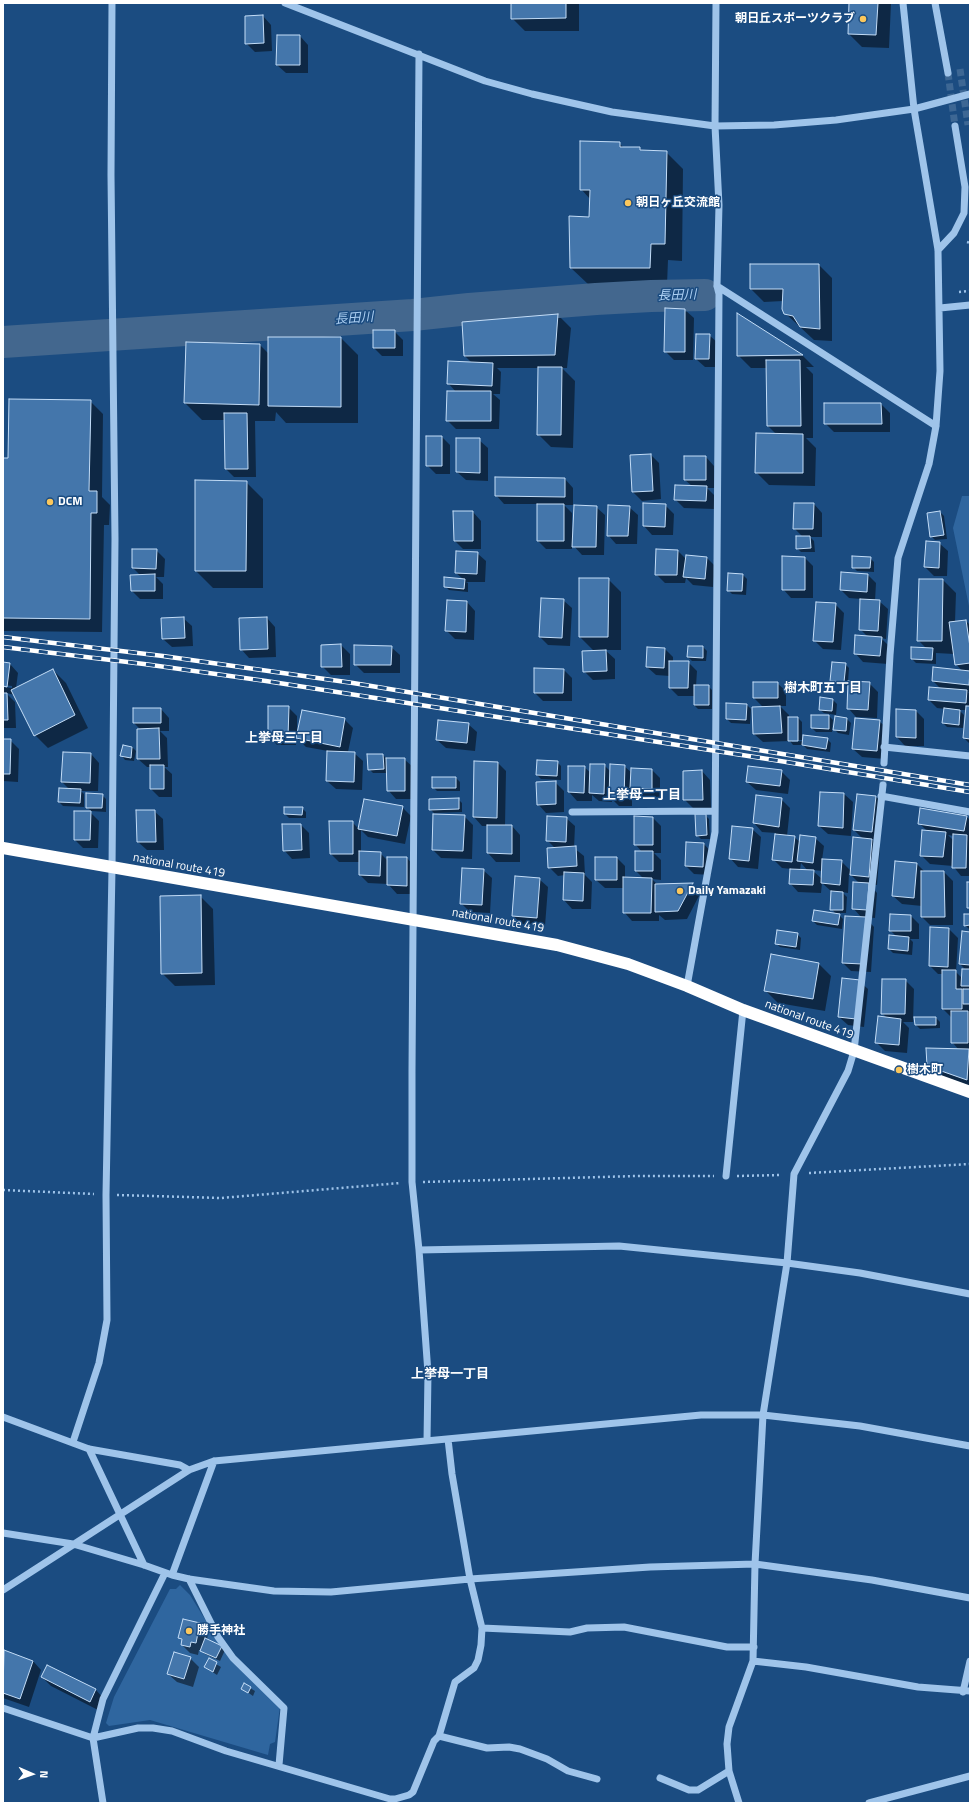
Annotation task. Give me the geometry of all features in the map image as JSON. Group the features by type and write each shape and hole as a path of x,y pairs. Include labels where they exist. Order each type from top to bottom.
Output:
{"highway":[{"name":"national route 419","path":"3,848 112,869 557,945 628,964 688,986 743,1010 854,1051 970,1091"}],"street":[{"path":"73,1442 99,1363 107,1320 106,1195 112,869 115,539 111,154 112,3"},
{"path":"285,3 485,80 532,94 612,112 715,126 774,125 836,120 914,109 970,94"},
{"path":"688,986 715,832 719,294 717,286 719,205 715,126 716,3"},
{"path":"884,763 898,558 929,464 936,426 940,371 938,250 914,109 903,3"},
{"path":"935,3 948,73"},
{"path":"419,54 412,920 412,1182 420,1250 428,1373 427,1441"},
{"path":"938,250 954,233 964,213 964,188 955,126"},
{"path":"717,286 936,426"},
{"path":"940,308 970,305"},
{"path":"884,747 970,756"},
{"path":"739,1803 729,1771 727,1744 729,1727 753,1660 754,1564 763,1414 787,1263 794,1174 848,1071 854,1051 883,784"},
{"path":"881,796 970,812"},
{"path":"572,812 715,811"},
{"path":"726,1176 743,1010"},
{"path":"420,1250 619,1246 787,1263 860,1273 970,1294"},
{"path":"3,1590 190,1470 214,1461 701,1415 763,1414 860,1426 970,1446"},
{"path":"3,1417 89,1449 180,1465 190,1470"},
{"path":"3,1708 93,1738 138,1728 153,1728 172,1731 226,1751 395,1799 409,1795 413,1792 434,1741 439,1736 455,1682 474,1668 478,1660 482,1628 470,1579 452,1474 448,1439"},
{"path":"89,1449 144,1565"},
{"path":"103,1803 93,1738 104,1695 169,1574 214,1461"},
{"path":"3,1533 73,1544 169,1574 190,1579 274,1590 331,1592 470,1579 650,1567 754,1564 872,1580 970,1598"},
{"path":"190,1579 218,1637 233,1658 284,1708 279,1765"},
{"path":"482,1628 570,1632 587,1628 624,1628 727,1647 754,1647"},
{"path":"753,1660 806,1667 918,1687 967,1692 970,1661"},
{"path":"439,1736 487,1748 510,1747 520,1749 547,1759 568,1771 597,1779"},
{"path":"660,1778 689,1790 698,1790 729,1771"},
{"path":"869,1803 970,1776"}],"path":[{"path":"959,292 970,291"},
{"path":"3,1190 106,1195 221,1198 412,1182 637,1176 794,1174 970,1164"}],"shaded area":[{"path":"962,496 970,496 970,611 953,528"},
{"path":"180,1585 190,1595 227,1655 280,1707 275,1742 270,1744 268,1755 150,1720 109,1726 106,1723 114,1697 170,1589 176,1589"}],"building":[{"path":"511,3 566,3 566,18 511,19"},
{"name":"朝日丘スポーツクラブ","path":"849,3 878,3 876,35 848,34"},
{"path":"263,15 264,43 245,44 245,16"},
{"path":"277,35 300,35 300,65 276,65"},
{"name":"朝日ヶ丘交流館","path":"580,141 620,142 620,147 640,147 640,150 667,151 665,244 651,244 650,268 570,268 569,216 589,217 590,190 580,190"},
{"path":"750,264 819,264 820,329 800,327 793,316 784,314 782,309 783,289 750,289"},
{"path":"665,308 685,309 685,352 664,352"},
{"path":"737,313 803,355 737,356"},
{"path":"558,314 555,355 464,356 462,322"},
{"path":"373,330 395,330 395,348 373,348"},
{"path":"696,334 710,334 709,359 695,359"},
{"path":"268,337 341,337 341,407 268,406"},
{"path":"186,342 260,344 259,405 184,403"},
{"path":"766,360 800,360 801,426 767,426"},
{"path":"448,361 493,363 492,386 447,384"},
{"path":"538,367 562,367 561,435 537,435"},
{"path":"447,391 491,391 491,421 446,421"},
{"name":"DCM","path":"9,399 91,400 89,491 97,491 97,513 91,513 90,619 3,618 3,458 8,458"},
{"path":"824,403 881,403 882,424 824,424"},
{"path":"224,413 247,413 248,469 225,469"},
{"path":"756,433 803,434 803,473 755,473"},
{"path":"426,436 442,436 442,466 426,466"},
{"path":"456,438 480,438 480,473 456,472"},
{"path":"651,454 653,491 632,492 630,455"},
{"path":"684,456 706,456 706,480 684,480"},
{"path":"495,477 565,478 565,497 495,496"},
{"path":"195,480 247,481 246,571 195,571"},
{"path":"675,485 707,486 706,501 674,500"},
{"path":"643,503 666,504 665,527 643,526"},
{"path":"794,503 814,503 813,529 793,529"},
{"path":"537,504 564,504 564,541 537,541"},
{"path":"574,505 597,506 596,547 572,547"},
{"path":"608,505 630,506 628,536 607,536"},
{"path":"453,511 473,511 473,541 454,541"},
{"path":"940,511 944,535 930,537 927,513"},
{"path":"796,536 810,536 811,548 796,549"},
{"path":"926,541 940,542 939,568 924,567"},
{"path":"132,549 157,549 156,569 132,568"},
{"path":"656,549 678,550 677,575 655,575"},
{"path":"456,551 478,552 477,574 455,573"},
{"path":"686,555 707,557 705,579 683,577"},
{"path":"782,556 805,557 805,590 782,590"},
{"path":"852,556 871,557 870,568 852,568"},
{"path":"841,572 868,574 867,592 840,590"},
{"path":"728,573 743,574 742,591 727,591"},
{"path":"155,574 155,591 131,591 130,575"},
{"path":"444,577 465,579 464,589 444,587"},
{"path":"579,578 609,578 608,637 579,637"},
{"path":"919,579 943,579 942,641 917,641"},
{"path":"541,598 564,599 562,638 539,637"},
{"path":"860,599 880,600 878,631 859,630"},
{"path":"447,600 467,601 466,632 445,631"},
{"path":"816,602 836,603 833,642 813,641"},
{"path":"184,617 185,638 162,639 161,618"},
{"path":"267,617 268,649 240,650 239,618"},
{"path":"966,620 970,647 970,663 955,665 949,622"},
{"path":"855,635 882,637 880,656 854,654"},
{"path":"341,644 342,667 321,667 321,645"},
{"path":"354,645 392,646 391,665 354,665"},
{"path":"688,646 703,646 703,658 687,657"},
{"path":"647,647 665,648 664,668 646,667"},
{"path":"911,647 933,648 932,660 911,659"},
{"path":"606,650 607,671 583,672 582,651"},
{"path":"669,661 689,661 688,688 669,688"},
{"path":"3,662 10,663 7,687 3,686"},
{"path":"832,662 846,663 844,682 830,681"},
{"path":"933,667 970,671 969,685 932,681"},
{"path":"534,668 564,669 563,693 534,693"},
{"path":"53,669 75,715 34,736 11,690"},
{"path":"848,681 870,682 868,710 847,709"},
{"path":"753,682 778,682 778,698 753,698"},
{"path":"694,685 709,685 709,705 694,705"},
{"path":"929,687 967,690 966,703 928,700"},
{"path":"3,693 7,693 8,720 3,720"},
{"path":"820,697 833,699 832,711 819,710"},
{"path":"726,703 747,704 746,720 726,719"},
{"path":"268,706 289,706 288,737 268,737"},
{"path":"780,706 782,733 753,734 752,707"},
{"path":"966,706 970,706 970,739 963,738"},
{"path":"133,708 161,708 161,723 133,723"},
{"path":"944,708 960,710 959,725 942,723"},
{"path":"896,709 916,710 916,738 896,737"},
{"path":"302,710 345,718 340,747 296,738"},
{"path":"811,715 829,715 829,729 811,728"},
{"path":"835,716 847,718 846,731 833,730"},
{"path":"788,717 798,717 798,741 788,741"},
{"path":"855,718 880,720 877,751 852,749"},
{"path":"438,720 469,723 467,743 436,740"},
{"path":"159,728 160,759 137,759 137,729"},
{"path":"803,735 828,738 826,749 802,745"},
{"path":"3,739 11,739 10,774 3,774"},
{"path":"123,745 132,747 131,758 120,756"},
{"path":"327,751 355,752 354,782 326,781"},
{"path":"63,752 91,753 90,783 61,782"},
{"path":"367,754 383,754 384,769 368,770"},
{"path":"386,758 405,758 405,791 387,791"},
{"path":"537,760 558,761 557,776 536,775"},
{"path":"474,761 498,762 497,818 473,817"},
{"path":"590,764 605,764 604,794 589,793"},
{"path":"610,764 625,765 624,798 609,798"},
{"path":"150,765 164,765 164,789 150,789"},
{"path":"568,766 585,766 584,793 568,792"},
{"path":"748,766 782,770 780,786 746,782"},
{"path":"631,768 652,769 652,789 630,788"},
{"path":"702,770 703,800 683,800 683,771"},
{"path":"432,777 456,777 456,788 432,788"},
{"path":"556,781 556,804 537,805 536,782"},
{"path":"59,788 81,789 80,803 58,802"},
{"path":"820,792 844,793 843,828 818,826"},
{"path":"86,793 103,794 102,808 86,808"},
{"path":"857,794 876,796 872,832 853,830"},
{"path":"756,795 782,798 779,827 753,823"},
{"path":"459,798 459,809 429,810 429,799"},
{"path":"364,799 403,806 397,836 358,829"},
{"path":"284,807 303,807 302,815 284,814"},
{"path":"920,808 967,816 964,831 918,824"},
{"path":"136,810 155,810 156,842 137,842"},
{"path":"74,811 91,811 90,840 74,840"},
{"path":"433,814 465,815 463,851 432,850"},
{"path":"695,814 706,814 707,835 696,836"},
{"path":"547,816 567,817 566,842 546,841"},
{"path":"634,816 653,817 653,845 634,845"},
{"path":"329,821 353,821 353,854 330,854"},
{"path":"282,824 301,824 302,850 283,851"},
{"path":"487,825 512,825 512,854 487,853"},
{"path":"732,826 753,828 749,861 729,859"},
{"path":"922,830 946,832 943,857 920,856"},
{"path":"775,834 795,836 792,862 772,860"},
{"path":"953,834 967,835 966,868 952,868"},
{"path":"800,835 816,837 813,863 797,861"},
{"path":"853,837 872,839 869,877 850,875"},
{"path":"686,842 704,843 703,867 685,866"},
{"path":"576,846 577,866 548,868 547,848"},
{"path":"359,851 381,852 380,876 359,875"},
{"path":"635,851 653,851 653,871 635,871"},
{"path":"387,857 407,857 407,886 387,885"},
{"path":"595,857 617,857 617,880 595,880"},
{"path":"822,859 842,860 840,885 821,883"},
{"path":"895,861 917,863 914,898 892,896"},
{"path":"462,868 484,869 482,905 460,904"},
{"path":"790,869 814,870 813,885 789,884"},
{"path":"921,871 944,871 945,917 921,917"},
{"path":"564,872 584,873 583,901 563,900"},
{"path":"515,876 540,878 537,918 512,916"},
{"path":"623,877 652,878 651,913 623,913"},
{"path":"853,882 869,883 867,910 852,909"},
{"path":"967,882 970,882 970,908 967,908"},
{"path":"693,883 678,911 655,912 655,884"},
{"path":"831,891 843,892 843,910 830,910"},
{"path":"201,895 202,973 161,974 160,896"},
{"path":"814,910 840,914 838,925 812,921"},
{"path":"890,914 911,915 911,931 889,931"},
{"path":"964,914 970,914 970,925 964,926"},
{"path":"845,916 866,917 862,964 842,963"},
{"path":"930,927 949,928 948,967 929,966"},
{"path":"777,930 798,933 796,947 775,944"},
{"path":"962,931 970,932 970,965 959,964"},
{"path":"889,935 909,937 908,951 888,949"},
{"path":"771,954 819,963 813,999 764,991"},
{"path":"962,969 970,969 970,986 961,986"},
{"path":"942,970 956,970 956,989 962,989 962,1009 942,1009"},
{"path":"842,978 860,980 856,1019 838,1017"},
{"path":"882,979 906,979 905,1014 881,1014"},
{"path":"963,989 970,989 970,1004 963,1004"},
{"path":"951,1011 968,1011 968,1043 951,1043"},
{"path":"878,1016 901,1019 899,1045 875,1043"},
{"path":"914,1017 936,1017 936,1025 915,1025"},
{"path":"926,1048 969,1049 967,1080 927,1066"},
{"name":"勝手神社","path":"183,1619 200,1623 196,1643 191,1642 190,1647 181,1645 182,1639 178,1638"},
{"path":"205,1638 222,1646 216,1658 200,1651"},
{"path":"4,1650 33,1661 20,1699 3,1693"},
{"path":"174,1652 191,1657 184,1679 167,1674"},
{"path":"209,1658 217,1662 213,1672 204,1667"},
{"path":"47,1665 96,1689 90,1702 41,1677"},
{"path":"244,1683 251,1687 248,1693 241,1689"}],"waterway":[{"name":"長田川","path":"3,342 413,315 596,299 705,295"}],"tunnel":[{"path":"960,69 968,125"},
{"path":"948,73 955,126"},
{"path":"883,785 884,763"}],"railway":[{"path":"3,637 163,656 353,683 970,785"},
{"path":"3,647 144,664 266,681 970,792"}],"place":[{"name":"朝日丘スポーツクラブ","path":"863,19"},
{"name":"朝日ヶ丘交流館","path":"628,203"},
{"name":"DCM","path":"50,502"},
{"name":"Daily Yamazaki","path":"680,891"},
{"name":"樹木町","path":"899,1070"},
{"name":"勝手神社","path":"189,1631"}],"district":[{"name":"樹木町五丁目","path":"823,689"},
{"name":"上挙母三丁目","path":"284,739"},
{"name":"上挙母二丁目","path":"642,796"},
{"name":"上挙母一丁目","path":"450,1375"}]}
